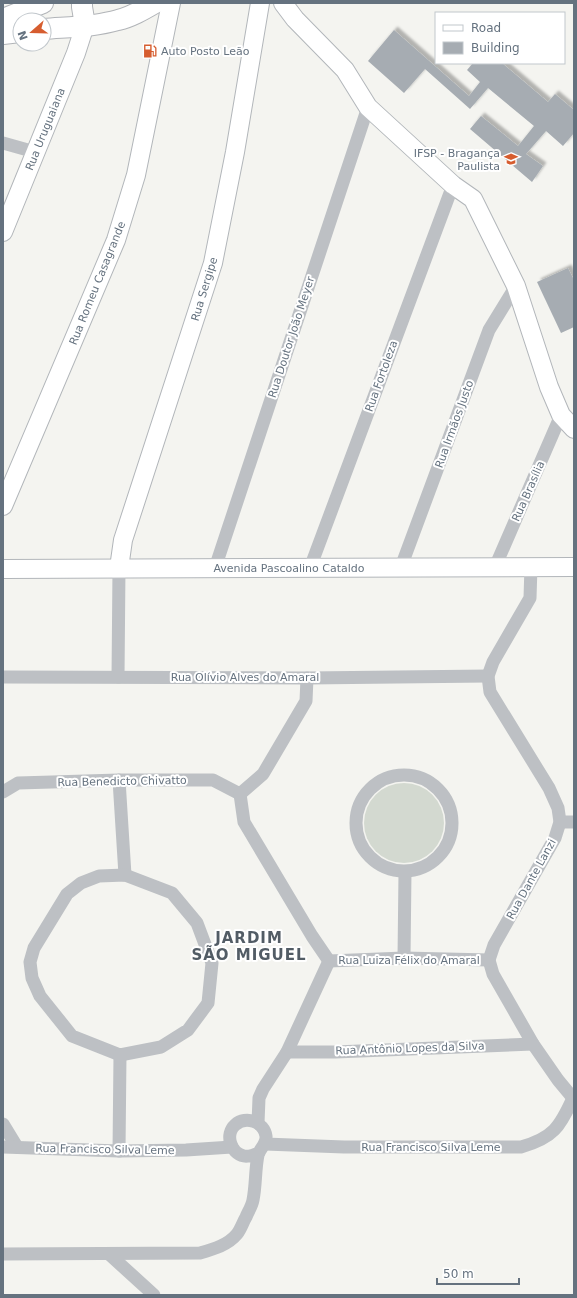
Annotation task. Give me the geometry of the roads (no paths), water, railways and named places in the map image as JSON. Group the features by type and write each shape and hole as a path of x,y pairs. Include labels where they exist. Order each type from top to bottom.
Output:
{"main road":[{"path":"3,19 44,3"},
{"path":"82,3 85,25"},
{"path":"52,29 120,20 142,11 155,3"}],"street":[{"name":"Rua Romeu Casagrande","path":"3,506 116,240 136,175 171,3"},
{"name":"Rua Sergipe","path":"119,568 123,540 213,263 235,152 260,3"},
{"path":"283,3 295,19 345,70 368,107 453,185 473,199 516,286 549,387 561,415 574,429"},
{"name":"Rua Uruguaiana","path":"3,232 76,53 85,25"},
{"name":"Rua Doutor João Meyer","path":"215,568 368,107"},
{"path":"3,143 35,152"},
{"name":"Rua Fortoleza","path":"310,568 453,185"},
{"name":"Rua Irmãos Justo","path":"401,567 489,330 516,286"},
{"name":"Rua Brasília","path":"495,567 561,415"},
{"path":"531,566 530,598 492,662 488,676 490,692 549,788 558,808 560,822 574,822"},
{"name":"Avenida Pascoalino Cataldo","path":"3,569 574,567"},
{"path":"118,677 119,568"},
{"name":"Rua Olívio Alves do Amaral","path":"3,677 307,678 488,676"},
{"path":"258,1123 259,1098 263,1089 287,1052 329,961 312,936 244,822 240,794 263,774 306,701 307,678"},
{"path":"396,775 412,775 427,780 440,790 449,804 453,819 451,835 445,850 434,861 420,869 405,872 389,869 375,862 364,850 358,835 356,819 360,804 369,790 381,780 396,775"},
{"path":"119,780 125,875"},
{"name":"Rua Benedicto Chivatto","path":"3,792 18,783 119,780 213,780 240,794"},
{"name":"Rua Dante Lanzi","path":"489,960 494,945 554,838 560,822"},
{"path":"404,958 405,872"},
{"path":"125,875 172,893 197,923 212,963 208,1003 188,1030 161,1047 120,1055 72,1036 40,996 32,978 30,962 34,948 67,894 82,883 99,876 125,875"},
{"name":"Rua Luiza Félix do Amaral","path":"329,961 404,958 489,960"},
{"path":"489,960 493,974 533,1044 573,1098"},
{"name":"Rua Antônio Lopes da Silva","path":"287,1052 335,1052 533,1044"},
{"path":"119,1151 120,1055"},
{"name":"Rua Francisco Silva Leme","path":"262,1149 344,1147 521,1147 536,1142 551,1134 563,1119 573,1098"},
{"path":"3,1254 200,1253 220,1247 238,1233 253,1203 262,1149 266,1136 264,1129 258,1123 251,1120 243,1120 235,1124 231,1131 230,1139 232,1147 237,1153 244,1156 252,1156 262,1149"},
{"path":"3,1124 17,1147"},
{"name":"Rua Francisco Silva Leme","path":"3,1147 119,1151 186,1150 232,1147"},
{"path":"110,1254 154,1295"}],"place":[{"name":"Auto Posto Leão","path":"150,51"},
{"name":"IFSP - Bragança Paulista","path":"511,159"}],"district":[{"name":"JARDIM SÃO MIGUEL","path":"249,946"}]}
